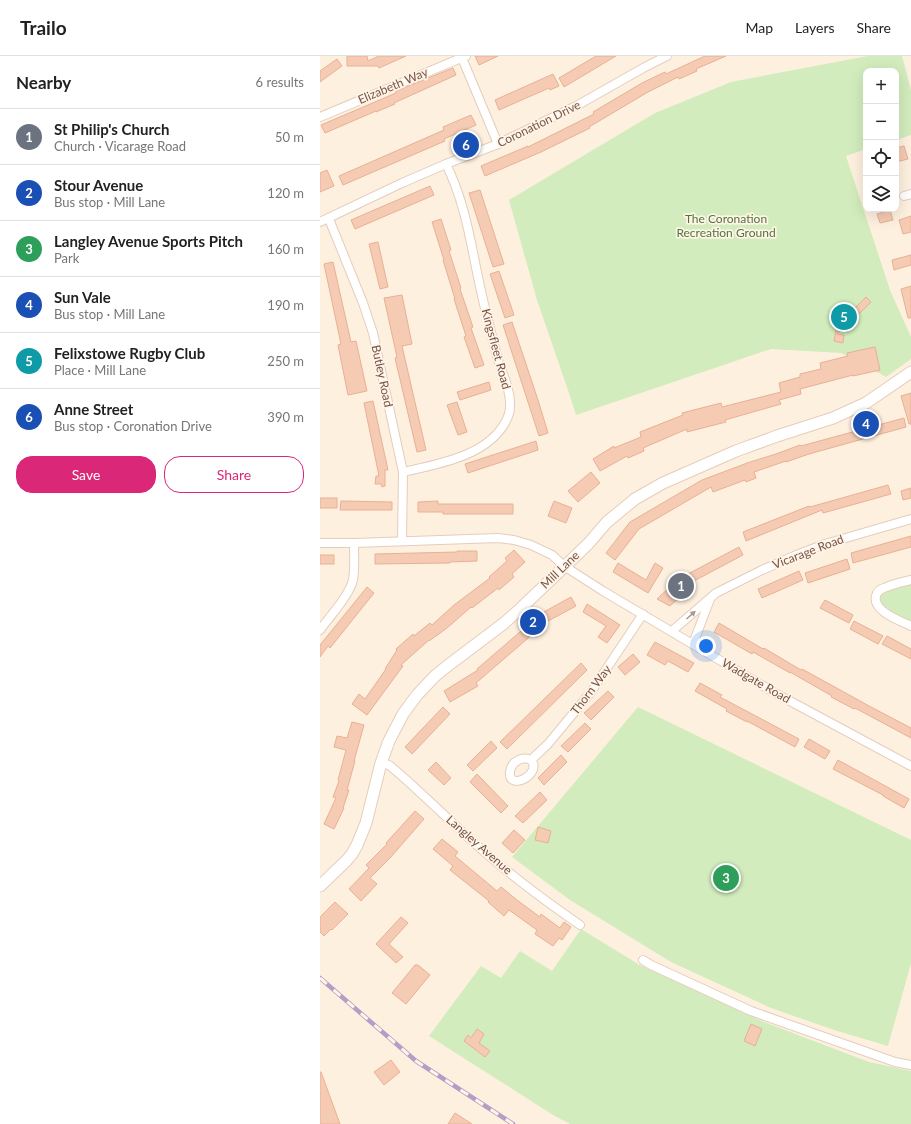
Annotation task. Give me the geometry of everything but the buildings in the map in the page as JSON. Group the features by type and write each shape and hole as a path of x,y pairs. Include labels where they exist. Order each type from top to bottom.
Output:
{"street":[{"name":"Coronation Drive","path":"320,222 402,183 498,144 578,105 667,56"},
{"path":"464,57 498,144"},
{"name":"Elizabeth Way","path":"320,117 464,57"},
{"name":"Kingsfleet Road","path":"403,472 464,456 497,434 506,422 509,415 510,406 508,388 499,362 486,313 465,215 446,164"},
{"name":"Butley Road","path":"329,219 363,303 373,333 403,472 402,541"},
{"name":"Mill Lane","path":"320,886 346,861 357,845 366,823 381,763 391,736 409,706 425,686 446,667 514,614 588,544 607,522 635,499 663,483 777,436 833,418 866,403 911,372"},
{"name":"Vicarage Road","path":"672,631 710,598 725,588 794,556 840,539 911,519"},
{"name":"Wadgate Road","path":"320,543 504,538 540,549 552,555 564,566 775,693 911,766"},
{"path":"320,630 350,588 354,570 354,543"},
{"path":"911,580 884,588 878,593 875,600 883,611 911,626"},
{"path":"693,644 710,598"},
{"name":"Thorn Way","path":"531,760 557,733 591,692 643,614"},
{"name":"Langley Avenue","path":"381,763 389,765 402,776 493,859 550,904 580,925"},
{"path":"643,960 752,1011 895,1062 911,1065"}],"green space":[{"name":"The Coronation Recreation Ground","path":"868,56 902,56 911,90 911,135 899,139 899,68 863,68 863,150 846,156 863,208 863,212 864,212 890,290 911,337 911,359 886,377 841,353 771,349 576,415 537,300 509,200 655,113 731,82"},
{"path":"911,583 911,624 884,609 879,602 880,594 885,590"},
{"path":"638,707 911,840 911,963 888,1046 834,1030 771,1008 671,962 570,900 512,857"},
{"path":"581,929 638,964 764,1022 869,1062 911,1071 911,1124 570,1124 553,1115 429,1036 481,966 501,978 520,951 552,971"}],"railway":[{"path":"320,978 416,1061 513,1124"}],"place":[{"name":"Anne Street","path":"466,145"},
{"name":"Felixstowe Rugby Club","path":"844,317"},
{"name":"Sun Vale","path":"866,424"},
{"name":"St Philip's Church","path":"681,586"},
{"name":"Stour Avenue","path":"533,622"},
{"name":"Langley Avenue Sports Pitch","path":"726,878"}]}
